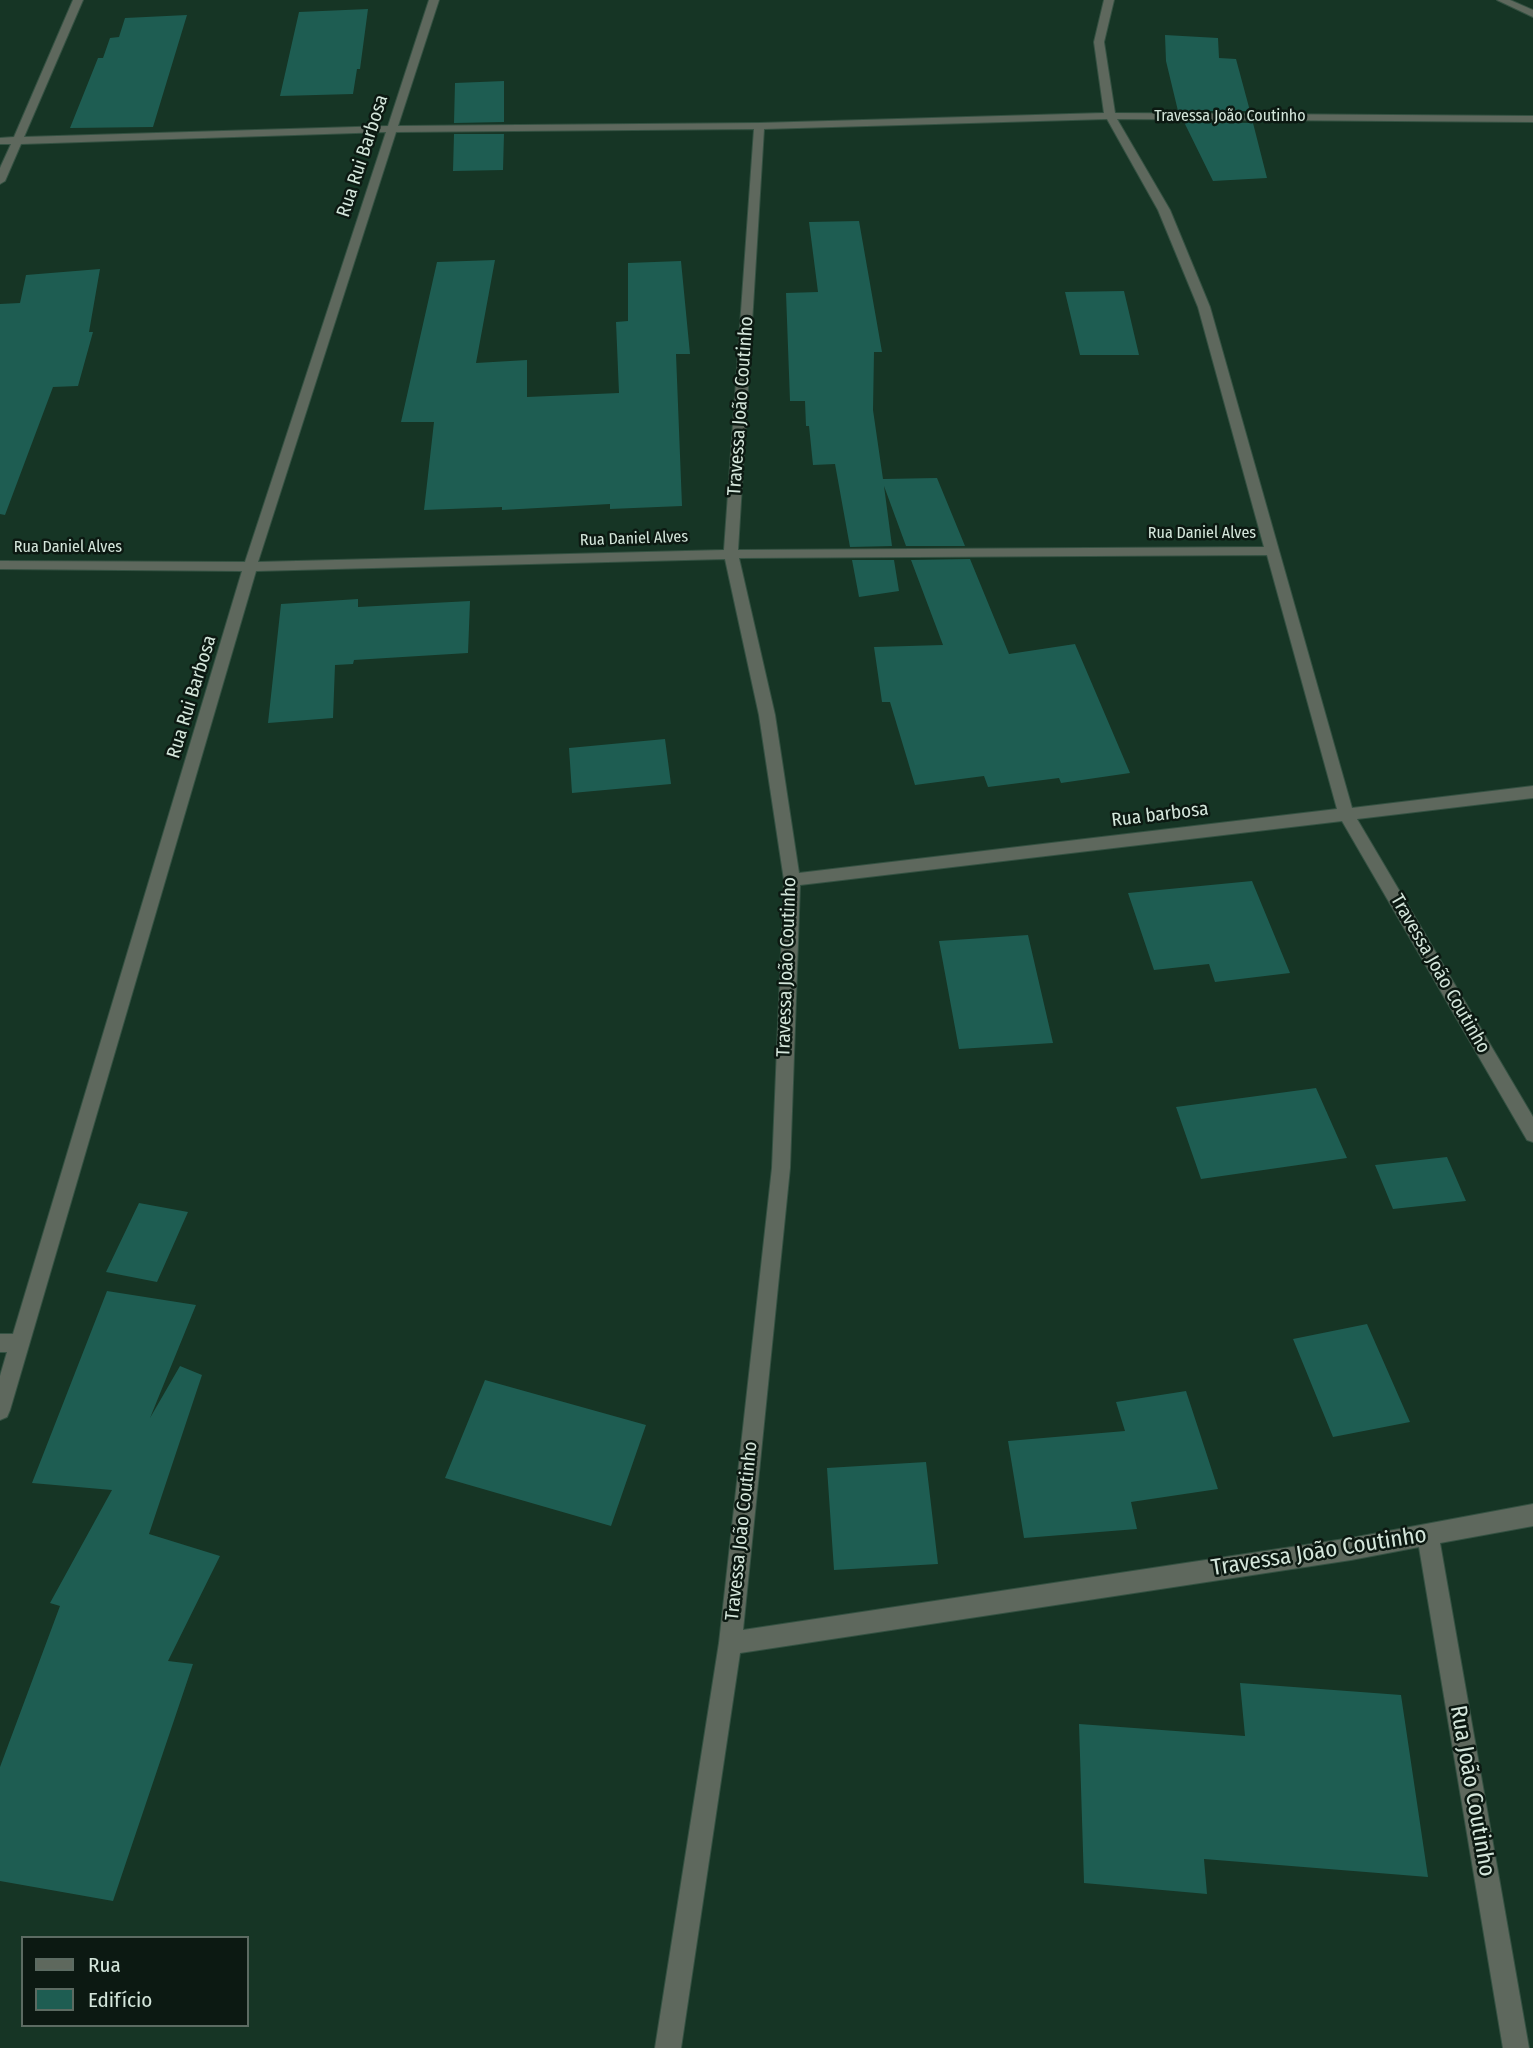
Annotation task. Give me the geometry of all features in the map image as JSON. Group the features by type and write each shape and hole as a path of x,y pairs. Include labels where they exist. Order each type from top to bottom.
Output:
{"street":[{"path":"0,181 15,140 78,0"},
{"name":"Rua Rui Barbosa","path":"0,1410 10,1343 250,567 434,0"},
{"path":"1109,0 1099,42 1110,116"},
{"path":"1502,0 1533,14"},
{"name":"Travessa João Coutinho","path":"0,141 392,129 759,126 1110,116 1533,119"},
{"name":"Travessa João Coutinho","path":"1110,116 1164,210 1204,307 1246,449 1270,551 1346,814 1533,1134"},
{"name":"Travessa João Coutinho","path":"668,2048 730,1643 781,1168 792,880 766,715 731,554 759,126"},
{"name":"Rua Daniel Alves","path":"0,565 250,567 731,554 1270,551"},
{"name":"Rua barbosa","path":"792,880 1533,792"},
{"name":"Travessa João Coutinho","path":"730,1643 1428,1535 1533,1515"},
{"name":"Rua João Coutinho","path":"1428,1535 1516,2048"}],"building":[{"path":"368,9 360,69 357,69 353,94 280,96 299,12"},
{"path":"187,15 153,127 70,128 98,58 103,58 110,38 119,37 125,18"},
{"path":"1165,35 1218,38 1219,58 1236,59 1250,111 1178,111 1166,61"},
{"path":"504,81 504,122 454,123 455,83"},
{"path":"1184,122 1253,123 1267,178 1213,181"},
{"path":"454,134 504,134 503,170 453,171"},
{"path":"859,221 882,352 874,352 873,410 883,479 937,478 965,546 906,546 884,486 892,546 850,547 835,464 813,465 809,426 806,426 805,401 790,401 786,293 818,292 809,222"},
{"path":"495,260 476,363 527,360 527,397 619,393 616,322 628,321 628,263 681,261 690,354 676,354 682,506 610,509 610,504 502,510 502,507 424,510 434,422 401,422 437,262"},
{"path":"100,269 89,332 93,332 78,386 53,387 5,515 0,514 0,304 20,303 26,275"},
{"path":"1124,291 1139,355 1080,355 1065,292"},
{"path":"970,559 1009,654 1075,644 1130,773 1061,783 1059,778 988,787 984,776 915,785 890,702 882,702 874,647 943,645 911,560"},
{"path":"852,560 894,560 899,591 859,597"},
{"path":"358,599 358,607 470,601 468,653 354,660 353,664 335,665 333,718 268,723 281,604"},
{"path":"665,739 671,784 572,793 569,748"},
{"path":"1252,881 1290,973 1215,982 1209,964 1154,970 1128,893"},
{"path":"1028,935 1053,1043 959,1049 939,941"},
{"path":"1316,1088 1347,1158 1201,1179 1176,1107"},
{"path":"1447,1157 1466,1201 1393,1209 1375,1165"},
{"path":"139,1203 188,1212 157,1282 106,1272"},
{"path":"107,1291 196,1305 150,1418 180,1366 202,1375 149,1534 220,1556 168,1661 193,1664 113,1901 0,1881 0,1767 60,1606 50,1603 112,1490 32,1483"},
{"path":"1367,1324 1410,1422 1333,1437 1293,1339"},
{"path":"485,1380 646,1425 611,1526 445,1478"},
{"path":"1186,1391 1218,1489 1131,1502 1137,1529 1024,1538 1008,1441 1125,1431 1116,1402"},
{"path":"926,1462 938,1564 834,1570 827,1468"},
{"path":"1240,1683 1401,1695 1428,1877 1204,1859 1207,1894 1084,1883 1079,1724 1245,1736"}]}
